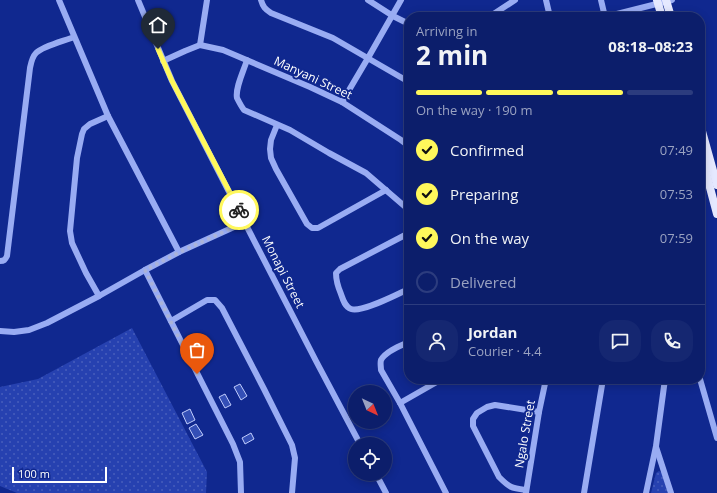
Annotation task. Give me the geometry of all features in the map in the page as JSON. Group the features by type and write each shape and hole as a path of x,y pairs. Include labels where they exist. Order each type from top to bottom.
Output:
{"main road":[{"path":"668,0 670,12"},
{"path":"657,2 660,12"},
{"path":"705,161 707,176 717,214"},
{"path":"707,176 717,184"}],"street":[{"path":"58,0 108,116 180,252"},
{"name":"Monapi Street","path":"138,0 175,88 356,437"},
{"path":"163,61 200,45 207,0"},
{"path":"261,0 262,6 271,13 333,38 404,79"},
{"path":"368,0 404,22"},
{"path":"342,102 401,0"},
{"path":"497,12 515,0"},
{"path":"546,0 549,12"},
{"path":"600,0 604,12"},
{"path":"622,12 668,0"},
{"path":"0,261 5,260 7,256 30,68 33,58 36,52 74,37"},
{"name":"Manyani Street","path":"200,45 223,50 342,102 404,142"},
{"path":"247,60 239,84 237,96 239,103 244,110 290,130 366,174 404,206"},
{"path":"99,296 72,243 70,231 77,158 82,134 84,129 90,124 108,116"},
{"path":"277,125 271,140 271,158 307,224 312,228 318,228 386,190"},
{"path":"0,331 14,332 30,330 47,323 180,252 245,222"},
{"path":"404,236 340,269 336,273 336,280 345,304 350,309 365,309 404,291"},
{"path":"145,270 233,444 240,462 241,493"},
{"path":"171,321 207,300 215,300 222,308 292,445 295,458 292,493"},
{"path":"404,345 385,355 381,360 381,370 400,403 446,493"},
{"path":"400,403 433,384"},
{"name":"Ngalo Street","path":"526,491 545,384"},
{"path":"584,493 602,384"},
{"path":"646,493 656,446 664,384"},
{"path":"701,384 717,438"},
{"path":"526,491 512,488 499,478 475,431 472,419 477,413 487,407 495,405 540,412"},
{"path":"656,446 671,493"},
{"path":"380,481 386,493"}],"path":[{"path":"342,410 348,407"}],"shaded area":[{"path":"132,328 207,472 206,493 17,493 0,486 0,387 38,379"},
{"path":"659,471 662,473 668,493 651,493 656,473"}],"building":[{"path":"240,384 247,396 241,400 234,387"},
{"path":"225,394 231,405 225,408 219,397"},
{"path":"190,409 195,420 187,424 182,413"},
{"path":"196,424 203,435 195,439 189,428"},
{"path":"251,433 254,439 245,444 242,438"}],"way so far":[{"path":"197,374 145,270 245,222 239,210"}],"route":[{"path":"158,49 172,81 239,210"}]}
